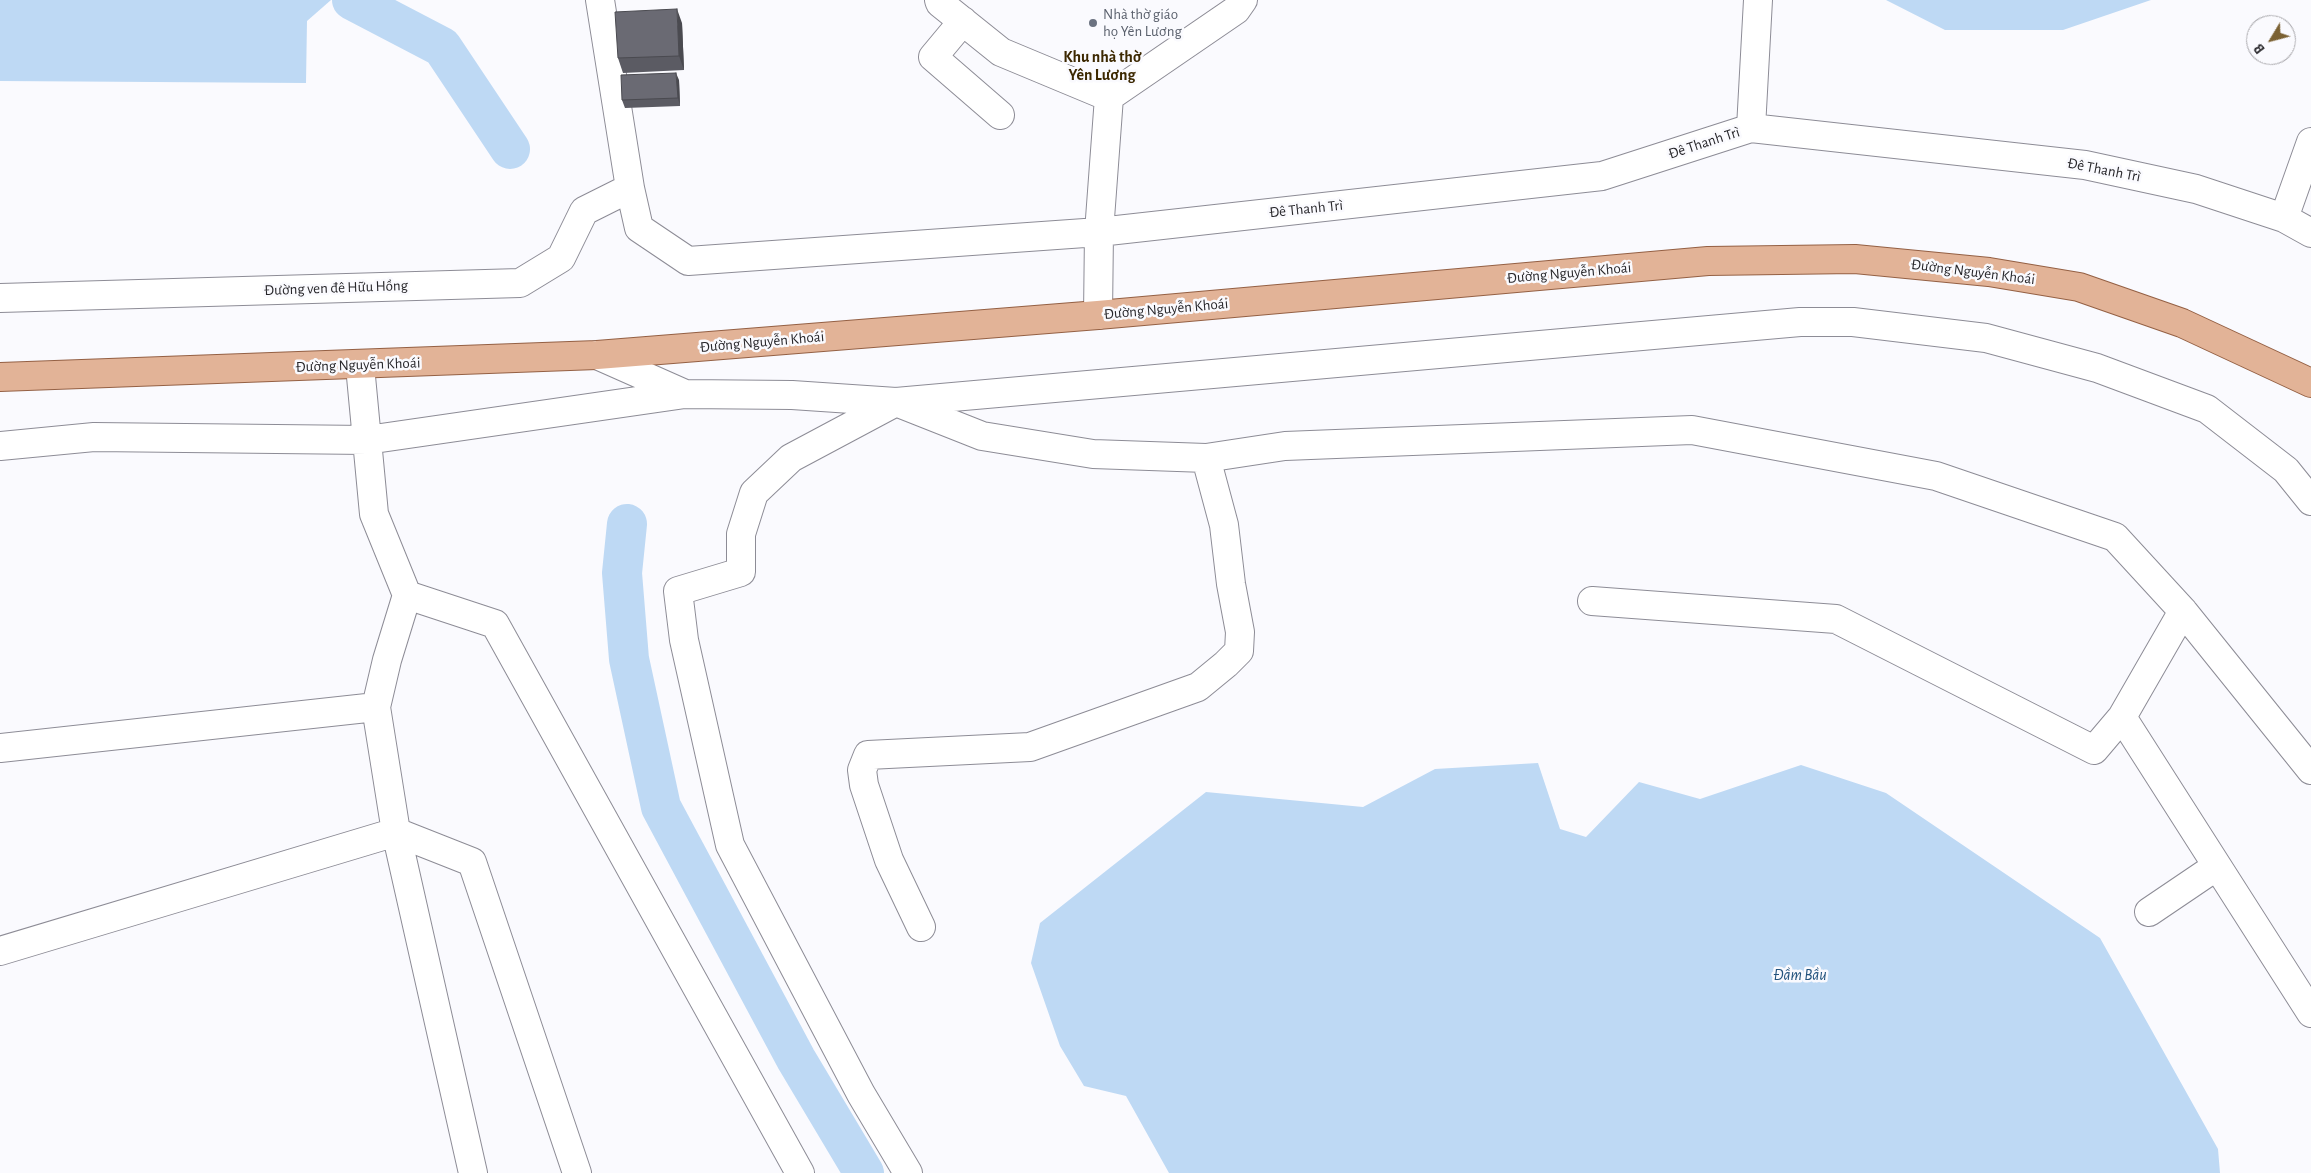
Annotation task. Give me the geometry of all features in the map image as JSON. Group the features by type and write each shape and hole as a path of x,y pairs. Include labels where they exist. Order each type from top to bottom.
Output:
{"main road":[{"name":"Đường Nguyễn Khoái","path":"0,377 360,366 597,355 1098,315 1708,261 1855,259 1989,272 2079,287 2182,323 2311,383"}],"street":[{"name":"Đê Thanh Trì","path":"600,0 630,188 639,228 688,261 1099,232 1602,176 1751,128 2084,165 2196,189 2284,218"},
{"path":"939,0 940,3 1001,52 1109,97"},
{"path":"1109,97 1236,10 1243,0"},
{"path":"1751,128 1758,0"},
{"path":"963,21 933,57 1000,115"},
{"path":"1098,315 1099,232 1109,97"},
{"path":"2311,142 2284,218 2311,232"},
{"name":"Đường ven đê Hữu Hồng","path":"0,298 520,283 561,258 584,211 630,188"},
{"path":"0,446 94,437 368,440 685,394 792,395 896,402 1800,322 1853,322 1986,338 2097,368 2207,409 2286,470 2311,501"},
{"path":"597,355 685,394"},
{"path":"360,366 374,514 407,595 376,708 396,832 473,1173"},
{"path":"908,1173 861,1094 730,845 684,640 678,591 742,572 740,534 754,493 791,458 896,402 982,436 1093,454 1206,458 1285,446 1692,430 1936,476 2115,537 2182,611 2311,770"},
{"path":"921,927 889,860 864,785 862,770 868,755 1030,747 1198,687 1226,664 1239,652 1240,632 1231,584 1224,525 1206,458"},
{"path":"407,595 495,624 800,1173"},
{"path":"1592,601 1836,620 2094,750 2122,717 2182,611"},
{"path":"0,748 376,708"},
{"path":"2122,717 2311,1013"},
{"path":"0,950 396,832 472,862 577,1173"},
{"path":"2149,912 2217,866"}],"water":[{"path":"0,0 331,0 307,21 306,83 0,81"},
{"path":"1886,0 2151,0 2063,30 1945,30"},
{"name":"Đầm Bầu","path":"1538,763 1560,829 1586,837 1639,782 1700,799 1801,765 1886,793 2100,938 2218,1149 2220,1173 1169,1173 1126,1096 1084,1086 1060,1046 1031,963 1040,923 1206,792 1363,807 1435,769"}],"building":[{"path":"677,9 679,56 618,58 615,12"},
{"path":"676,73 678,98 622,100 621,75"}],"waterway":[{"path":"352,0 442,47 510,149"},
{"path":"627,524 622,573 629,659 661,807 796,1059 864,1173"}],"place":[{"name":"Nhà thờ giáo họ Yên Lương","path":"1093,23"}],"district":[{"name":"Khu nhà thờ Yên Lương","path":"1102,66"}]}
